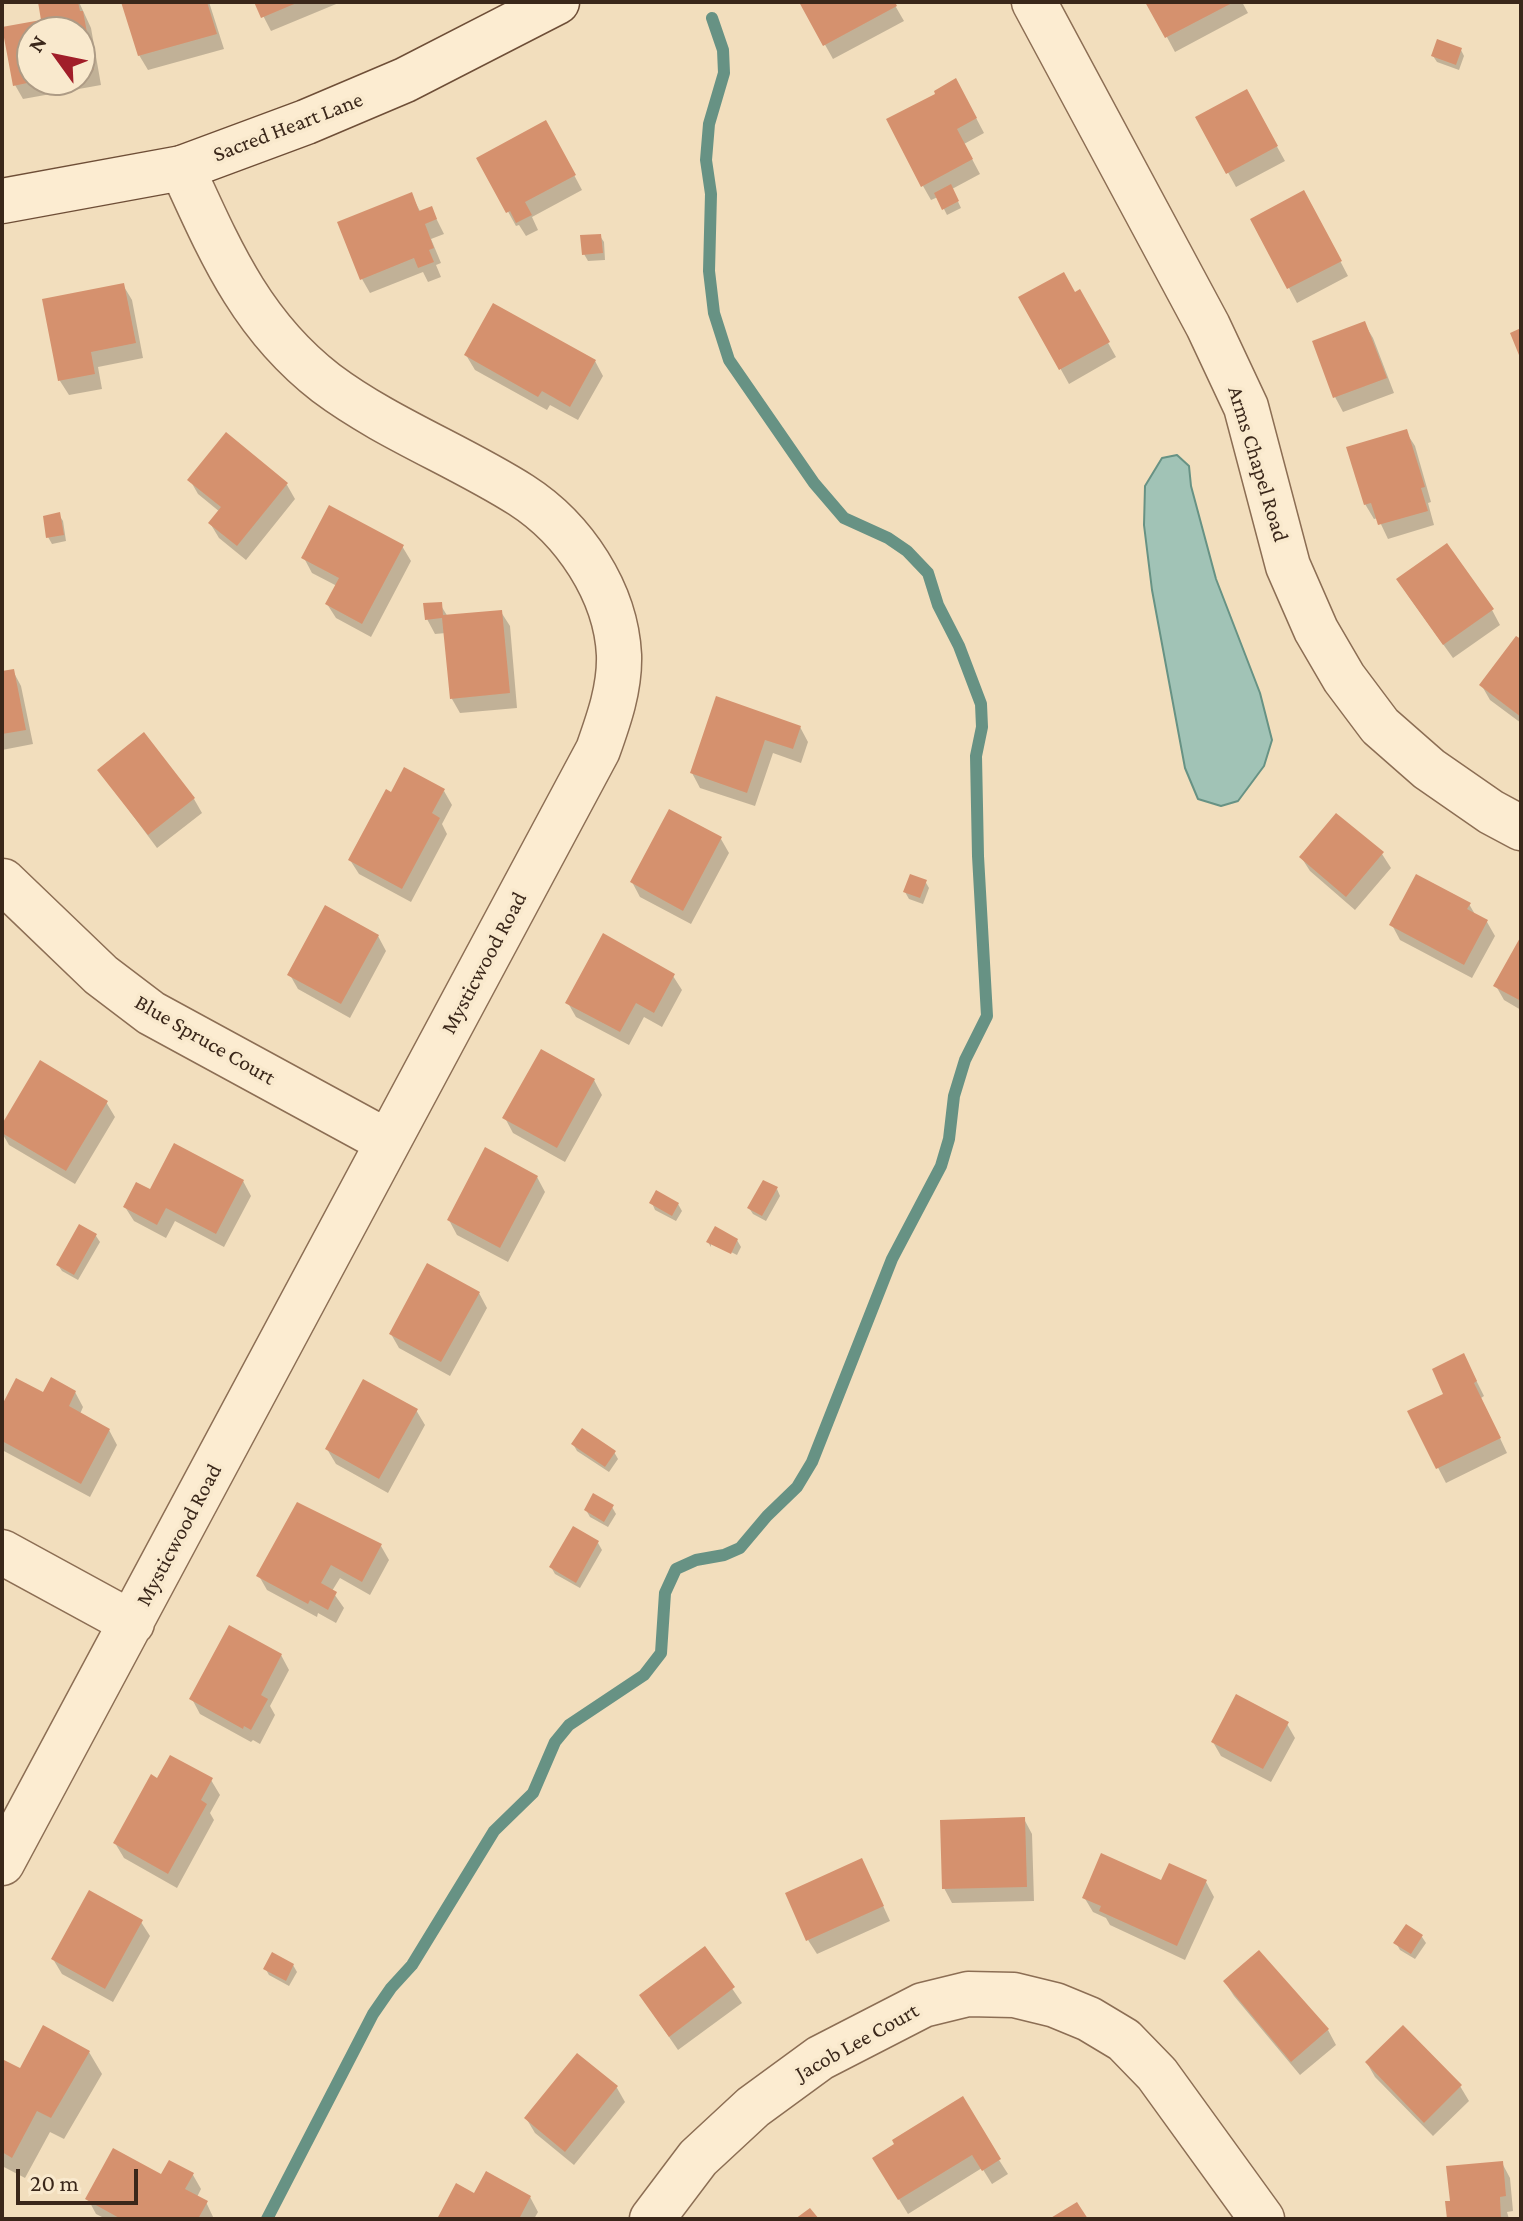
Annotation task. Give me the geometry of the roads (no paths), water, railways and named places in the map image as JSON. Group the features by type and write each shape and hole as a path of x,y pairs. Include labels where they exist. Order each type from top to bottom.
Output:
{"street":[{"name":"Sacred Heart Lane","path":"2,201 182,168 306,122 405,80 557,2"},
{"name":"Arms Chapel Road","path":"1034,2 1208,326 1246,407 1288,566 1316,630 1337,666 1380,726 1419,761 1491,812 1521,828"},
{"name":"Mysticwood Road","path":"2,1863 598,750 614,706 619,656 609,603 590,567 562,530 523,496 374,414 325,382 289,349 256,311 225,263 182,168"},
{"name":"Blue Spruce Court","path":"3,881 101,975 151,1013 388,1142"},
{"path":"2,1552 132,1623"},
{"name":"Jacob Lee Court","path":"652,2219 698,2158 753,2107 820,2058 923,2005 968,1994 1014,1995 1055,2005 1089,2019 1124,2040 1157,2074 1262,2219"}],"waterway":[{"path":"267,2219 373,2014 412,1965 494,1831 533,1793 555,1742 569,1725 644,1675 661,1653 665,1593 676,1569 740,1548 797,1487 812,1462 892,1259 941,1166 949,1139 954,1096 965,1060 987,1016 976,756 982,727 981,704 959,646 938,605 928,573 907,551 888,538 844,518 814,483 729,360 714,313 709,271 711,194 706,160 709,124 724,73 723,50 712,18"}]}
